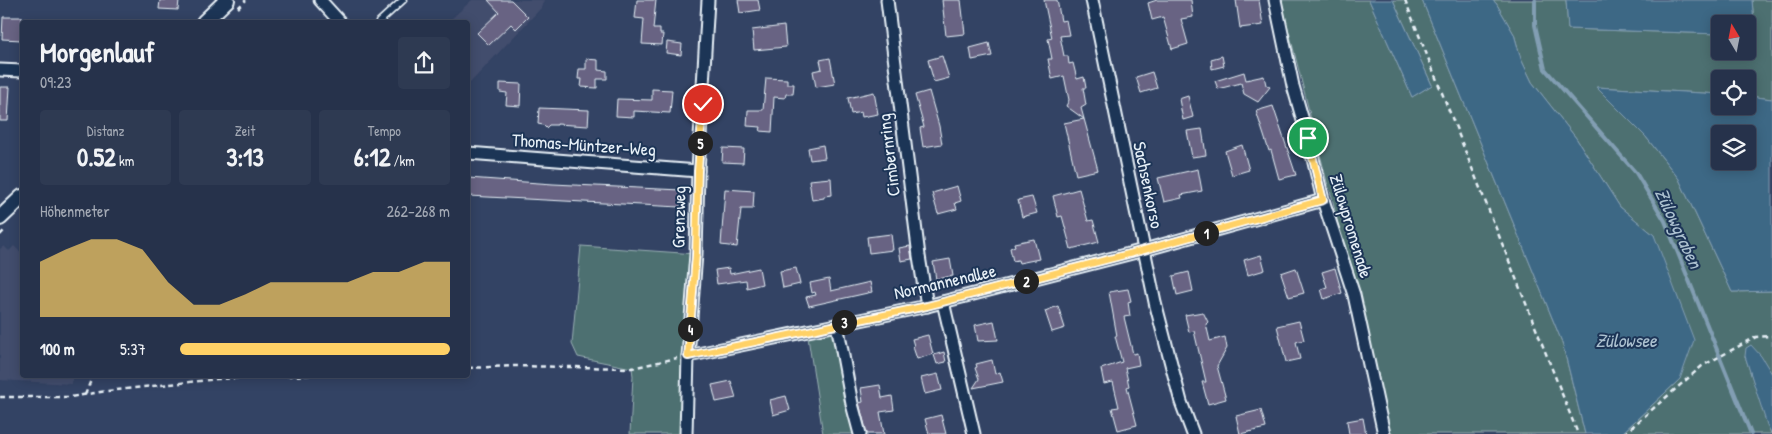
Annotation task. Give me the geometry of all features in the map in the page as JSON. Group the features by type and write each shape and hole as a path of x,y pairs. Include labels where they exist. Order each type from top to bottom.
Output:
{"street":[{"path":"206,20 227,0"},
{"path":"320,0 338,20"},
{"name":"Grenzweg","path":"686,434 688,356 696,254 698,171 708,0"},
{"name":"Cimbernring","path":"887,0 927,306"},
{"name":"Sachsenkorso","path":"1092,0 1156,302 1181,402 1193,434"},
{"name":"Zülowpromenade","path":"1275,0 1293,86 1323,200 1354,295 1384,434"},
{"path":"0,70 20,71"},
{"name":"Thomas-Müntzer-Weg","path":"470,153 698,171"},
{"path":"0,218 20,198"},
{"name":"Normannenallee","path":"688,356 927,306 1144,250 1323,200"},
{"path":"943,302 974,434"},
{"path":"837,324 852,404 860,434"}],"lane":[{"path":"381,20 403,0"}],"path":[{"path":"1404,0 1578,434"},
{"path":"1624,434 1702,366 1756,337 1772,336"},
{"path":"470,368 514,366 632,368 688,356"},
{"path":"85,395 92,378"},
{"path":"0,397 53,398 240,378"}],"shaded area":[{"path":"472,0 544,0 541,8 470,83 470,20 450,20"},
{"path":"4,246 9,251 14,246 20,252 20,378 72,378 72,384 0,380 0,249"}],"green space":[{"path":"1281,0 1369,0 1412,97 1432,85 1393,0 1422,0 1562,342 1585,434 1384,434 1332,197"},
{"path":"1492,0 1566,0 1568,29 1711,34 1711,60 1756,60 1756,15 1753,15 1752,0 1772,0 1772,99 1756,97 1756,70 1711,70 1711,93 1597,87 1646,137 1679,179 1732,292 1772,291 1772,374 1745,356 1771,434 1621,434 1680,379 1654,235 1620,207 1576,138 1532,82 1521,59 1514,34 1496,3"},
{"path":"581,246 696,254 686,434 630,434 632,368 578,357 572,344"},
{"path":"837,324 860,434 823,434 807,331"}],"water":[{"path":"1369,0 1393,0 1432,85 1412,97"},
{"name":"Zülowsee","path":"1422,0 1492,0 1496,3 1514,34 1521,59 1532,82 1576,138 1620,207 1654,235 1694,340 1680,379 1621,434 1585,434 1562,342"},
{"path":"1566,0 1752,0 1753,15 1711,15 1711,34 1568,29"},
{"path":"1596,87 1711,93 1711,115 1756,115 1756,97 1772,99 1772,291 1732,292 1679,179 1646,137"},
{"path":"1751,345 1761,356 1772,374 1772,434 1767,425 1745,356 1746,348"}],"building":[{"path":"160,0 179,0 178,10 159,9"},
{"path":"488,0 511,0 528,17 516,29 511,24 489,45 477,33 499,12"},
{"path":"637,0 656,0 653,29 660,29 660,34 663,34 662,45 642,44 644,19 635,18"},
{"path":"738,0 758,0 760,10 740,13"},
{"path":"942,0 961,0 965,34 946,36"},
{"path":"1044,0 1057,0 1061,21 1066,20 1069,35 1060,36 1064,56 1068,56 1069,64 1073,63 1077,79 1084,77 1086,88 1083,88 1086,105 1081,108 1098,170 1076,175 1064,123 1084,119 1066,106 1069,100 1064,76 1052,79 1048,59 1052,59 1048,39 1052,38"},
{"path":"1157,0 1191,0 1193,17 1181,19 1188,44 1172,49 1163,17 1152,20 1148,3"},
{"path":"1236,0 1259,0 1263,25 1240,28"},
{"path":"3,17 22,17 22,20 20,20 20,40 2,39"},
{"path":"784,26 786,47 754,50 752,30"},
{"path":"667,42 682,44 681,55 666,53"},
{"path":"989,43 992,56 972,60 970,48"},
{"path":"942,56 949,78 934,82 928,60"},
{"path":"1222,56 1224,66 1212,69 1211,59"},
{"path":"830,58 835,84 816,87 813,71 822,69 820,60"},
{"path":"586,59 598,60 598,70 607,71 607,79 597,79 597,88 581,87 582,79 578,79 579,69 586,69"},
{"path":"1152,72 1157,88 1141,93 1136,77"},
{"path":"1244,72 1246,80 1264,76 1266,85 1270,87 1258,102 1244,94 1241,83 1218,89 1215,81"},
{"path":"766,78 787,79 787,84 794,84 793,94 786,94 785,98 774,97 772,132 760,131 761,127 747,126 748,110 763,110"},
{"path":"500,83 521,84 520,106 506,105 507,93 500,92"},
{"path":"0,87 10,87 8,121 0,121"},
{"path":"652,89 672,90 670,113 634,111 634,117 616,116 617,99 652,100"},
{"path":"929,91 942,144 923,147 920,128 924,127 915,95"},
{"path":"874,92 878,114 862,117 861,112 851,114 848,98"},
{"path":"1188,96 1193,117 1183,120 1179,99"},
{"path":"1273,106 1296,175 1279,179 1271,150 1269,151 1256,111"},
{"path":"539,108 589,110 588,126 557,124 549,125 546,128 538,124"},
{"path":"1202,129 1206,155 1192,157 1187,131"},
{"path":"823,145 825,158 810,160 808,148"},
{"path":"1242,145 1249,170 1232,175 1225,151"},
{"path":"723,148 744,149 743,163 722,162"},
{"path":"1198,169 1202,191 1181,195 1182,198 1164,202 1158,178"},
{"path":"470,178 681,190 680,207 470,196"},
{"path":"831,178 832,195 812,200 809,180"},
{"path":"957,186 961,201 955,203 957,209 938,214 932,193"},
{"path":"725,189 754,191 753,209 741,209 737,247 721,245"},
{"path":"1079,189 1088,221 1093,220 1099,242 1071,249 1062,216 1058,217 1053,196"},
{"path":"1032,197 1037,213 1022,217 1018,200"},
{"path":"891,234 893,250 869,253 867,237"},
{"path":"1034,239 1039,259 1019,263 1018,260 1013,261 1010,248 1015,246 1014,243"},
{"path":"910,246 912,259 901,261 899,248"},
{"path":"1261,255 1265,270 1248,275 1244,260"},
{"path":"950,259 953,276 936,279 933,262"},
{"path":"729,268 730,274 759,268 762,284 747,288 746,280 717,284 715,270"},
{"path":"796,268 800,284 783,288 780,271"},
{"path":"1296,268 1304,293 1289,297 1281,273"},
{"path":"1335,268 1342,293 1324,299 1321,289 1327,287 1322,272"},
{"path":"1189,272 1193,291 1177,295 1173,276"},
{"path":"829,279 831,291 870,282 872,292 809,306 806,297 816,295 815,292 812,293 810,283"},
{"path":"1128,289 1131,301 1128,302 1130,316 1124,317 1133,354 1137,353 1139,365 1125,368 1129,386 1127,387 1137,425 1118,430 1112,408 1119,407 1113,382 1104,384 1101,369 1122,362 1115,336 1117,336 1109,292"},
{"path":"1058,306 1065,328 1052,332 1045,311"},
{"path":"1203,312 1208,322 1206,324 1210,341 1225,337 1227,348 1217,366 1226,399 1208,404 1202,382 1206,382 1194,331 1189,332 1185,315"},
{"path":"994,321 998,340 978,341 975,325"},
{"path":"1299,321 1304,340 1296,342 1300,359 1286,362 1277,326"},
{"path":"928,335 933,354 917,359 912,339"},
{"path":"944,352 946,362 937,364 934,355"},
{"path":"992,360 995,374 1000,372 1003,382 973,388 979,379 975,368 977,367 976,364"},
{"path":"938,374 942,390 925,394 921,378"},
{"path":"731,381 736,398 716,402 712,385"},
{"path":"880,385 882,398 892,396 894,410 880,412 884,434 867,434 859,403 863,402 861,388"},
{"path":"786,396 790,410 773,415 770,400"},
{"path":"1261,410 1266,428 1240,434 1236,416"},
{"path":"941,415 946,434 929,434 925,419"},
{"path":"1363,418 1366,434 1349,434 1347,421"}],"waterway":[{"name":"Zülowgraben","path":"1535,0 1535,25 1545,69 1636,173 1665,221 1751,434"}],"route":[{"path":"703,104 698,171 696,254 688,356 927,306 1144,250 1323,200 1308,138"}]}
